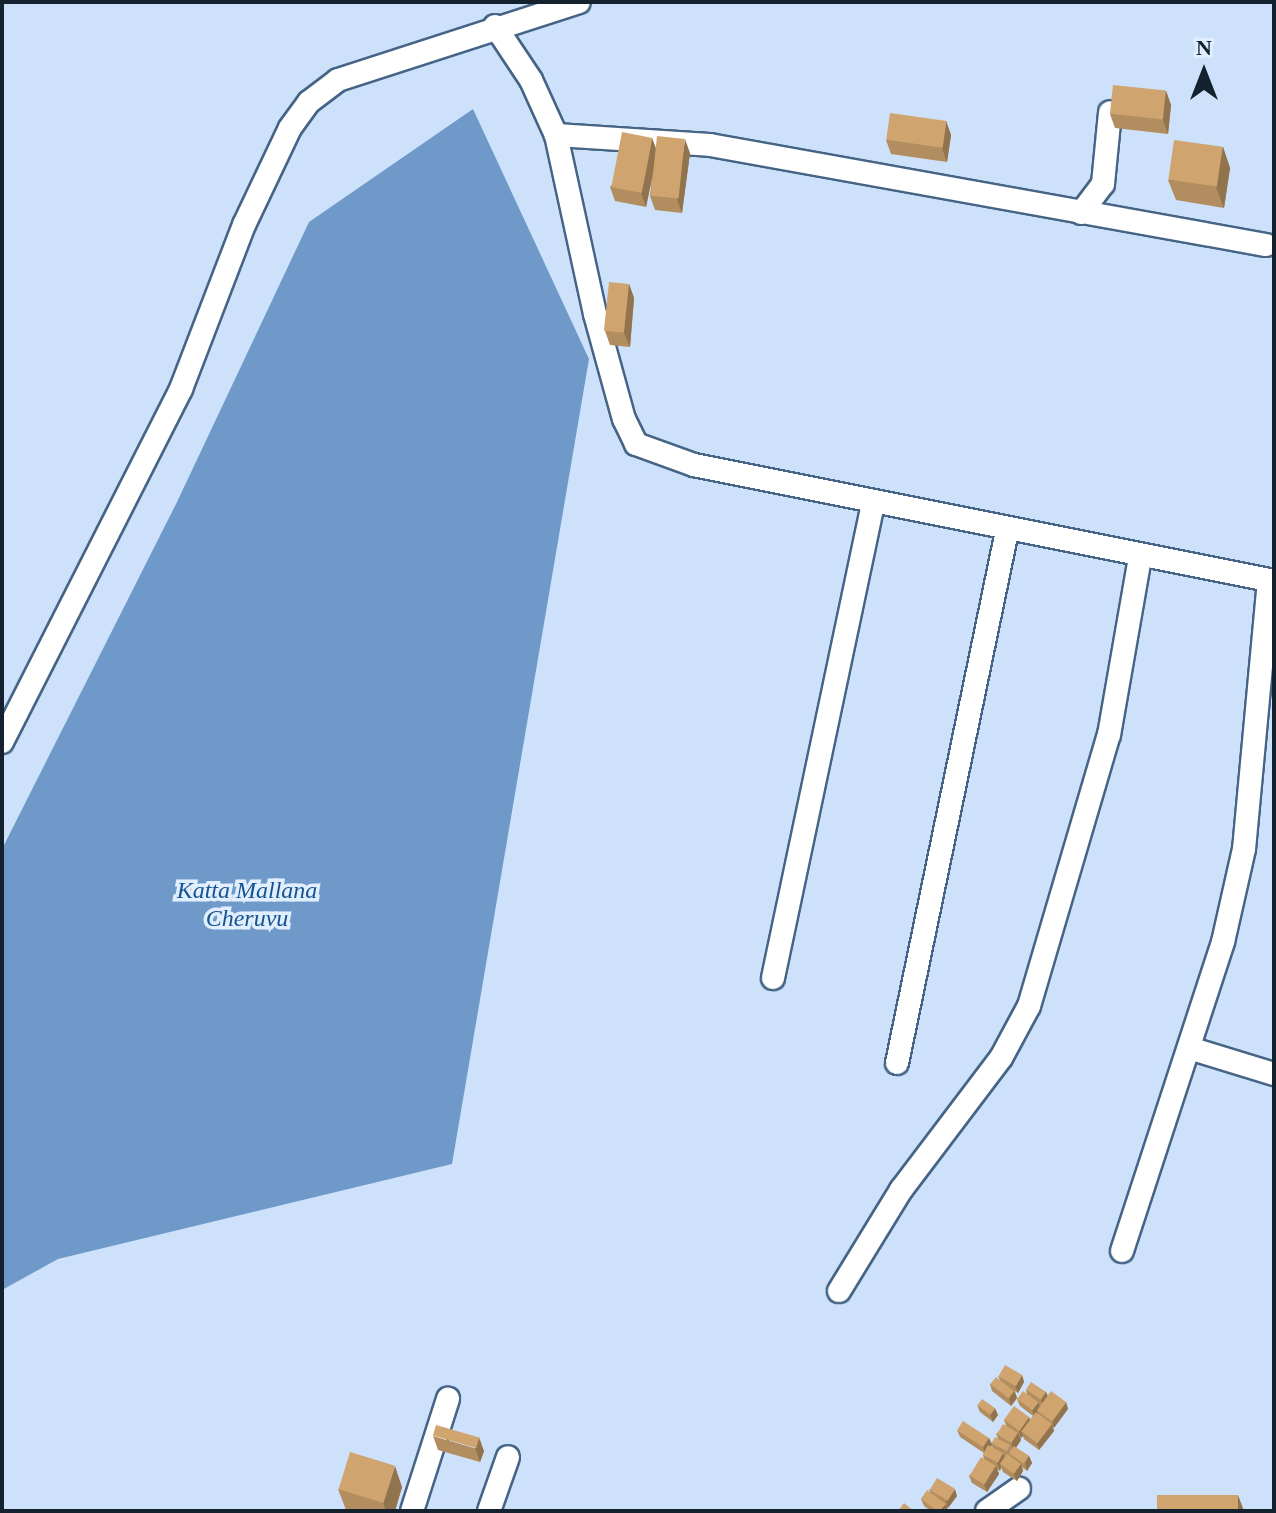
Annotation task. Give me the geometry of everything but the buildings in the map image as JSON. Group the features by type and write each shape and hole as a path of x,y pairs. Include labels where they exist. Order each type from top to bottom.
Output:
{"street":[{"path":"2,742 181,389 244,225 290,128 309,102 338,80 495,26 579,2"},
{"path":"495,26 531,80 556,135 595,314 624,419 636,444 694,465 1007,531 1269,580 1244,849 1223,942 1122,1251"},
{"path":"1081,213 1103,184 1110,112"},
{"path":"556,135 710,145 1266,245"},
{"path":"773,978 873,502"},
{"path":"897,1063 1007,531"},
{"path":"839,1291 901,1190 1001,1058 1029,1006 1109,735 1140,557"},
{"path":"1189,1048 1274,1074"},
{"path":"412,1511 448,1399"},
{"path":"489,1511 508,1457"},
{"path":"987,1511 1019,1489"}],"water":[{"name":"Katta Mallana Cheruvu","path":"473,109 589,359 452,1164 58,1259 2,1290 2,849 177,502 309,222"}]}
